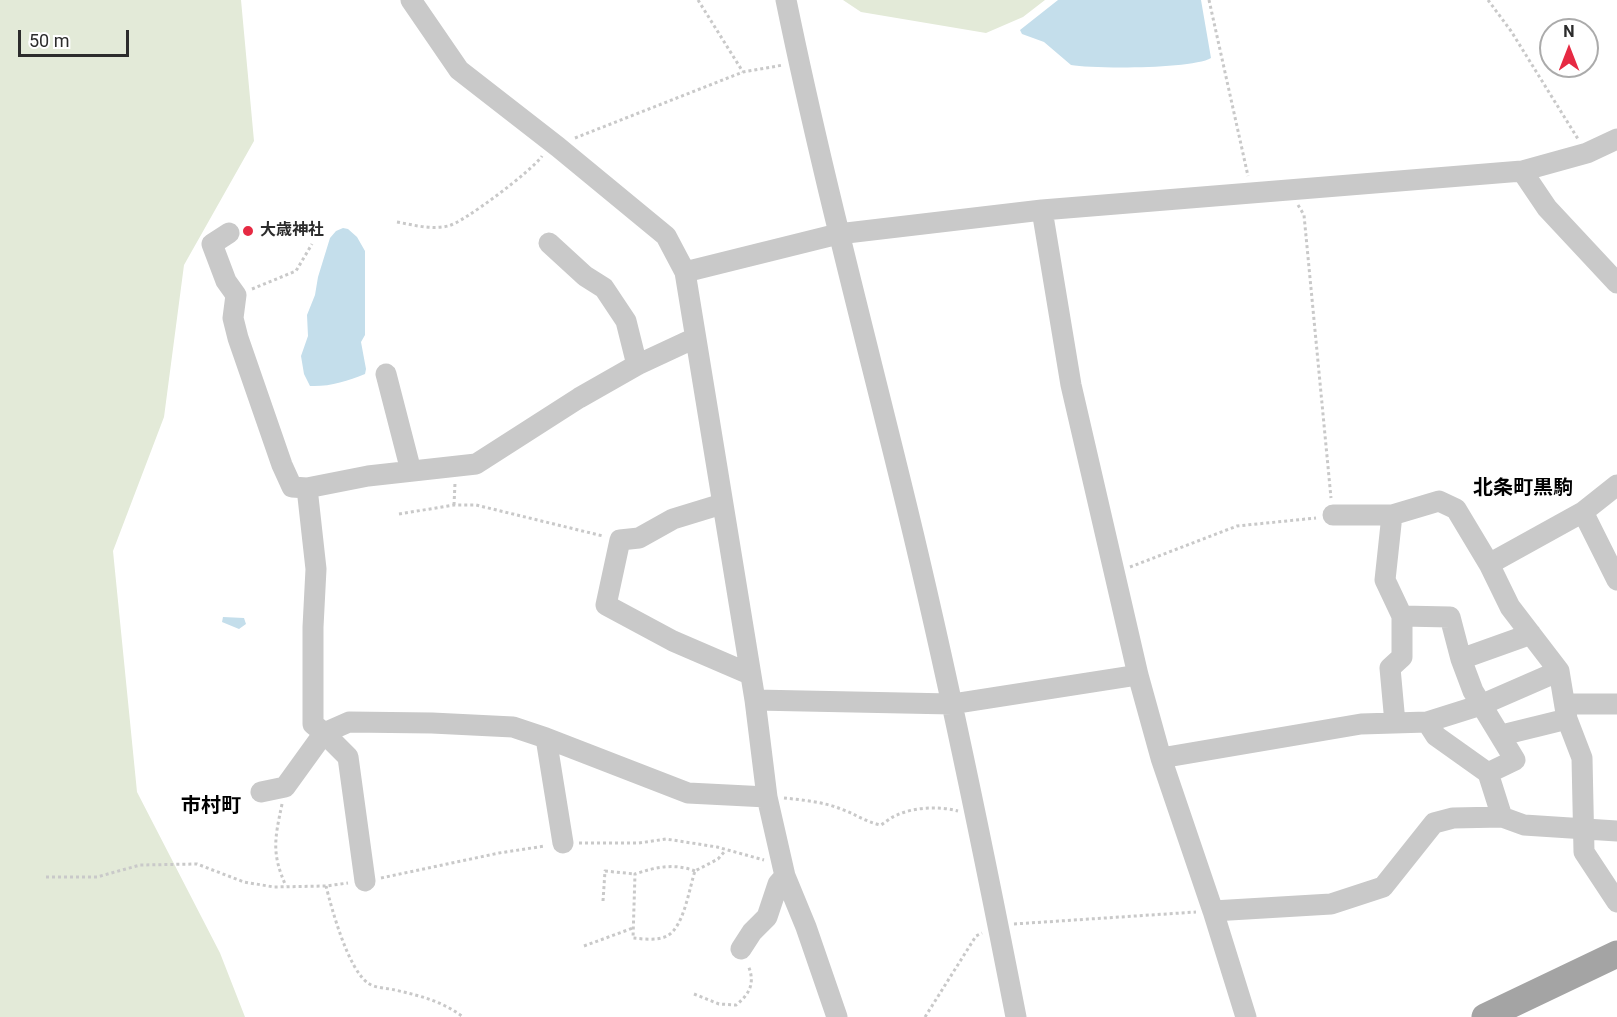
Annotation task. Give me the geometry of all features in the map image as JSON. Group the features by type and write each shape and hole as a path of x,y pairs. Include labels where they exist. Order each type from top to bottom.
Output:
{"main road":[{"path":"1485,1017 1617,954"}],"street":[{"path":"411,0 459,70 550,140 666,236 685,272 755,700 767,797 784,868 837,1017"},
{"path":"786,0 838,234 901,481 952,704 977,815 1016,1017"},
{"path":"685,272 838,234 1042,210 1522,171 1587,153 1617,139"},
{"path":"1522,171 1546,208 1617,283"},
{"path":"1042,210 1071,385 1138,675 1161,758 1246,1017"},
{"path":"229,233 213,244 226,281 236,295 233,318 238,338 282,465 292,487 307,488 368,476 476,464 579,398 638,365 695,338"},
{"path":"549,243 585,276 604,288 626,321 638,365"},
{"path":"386,374 411,471"},
{"path":"1488,564 1583,512 1617,485"},
{"path":"307,488 316,569 313,627 313,724 348,757 365,881"},
{"path":"1333,514 1392,515 1439,501 1456,509 1510,607 1559,671 1567,711 1582,758 1584,852 1617,902"},
{"path":"722,504 673,519 639,538 620,540 606,605 673,641 745,672 750,670"},
{"path":"1583,512 1617,580"},
{"path":"1392,515 1385,580 1402,616 1402,657 1390,669 1395,723"},
{"path":"1402,616 1450,617 1461,659 1481,705 1502,735 1515,760 1488,773"},
{"path":"1461,659 1531,634"},
{"path":"1161,758 1360,724 1427,722 1481,705 1559,671"},
{"path":"755,700 952,704 1138,675"},
{"path":"1502,735 1567,711 1616,707"},
{"path":"261,792 285,787 324,733 349,722 513,727 688,793 767,797"},
{"path":"1427,722 1436,736 1488,773 1502,817"},
{"path":"546,738 562,843"},
{"path":"1213,911 1330,904 1383,888 1434,823 1453,819 1502,817 1524,825 1617,831"},
{"path":"741,949 752,932 767,917 784,868"}],"path":[{"path":"698,0 743,72"},
{"path":"1209,0 1251,192"},
{"path":"1488,0 1511,31 1587,153"},
{"path":"397,222 432,228 451,226 515,182 540,159 550,140 578,138 743,72 798,62"},
{"path":"1114,573 1237,526 1333,514 1304,215 1289,191"},
{"path":"236,295 296,271 312,244"},
{"path":"399,514 454,505 476,505 620,540"},
{"path":"285,787 274,839 277,866 286,886"},
{"path":"767,797 804,800 839,808 870,823 881,825 896,815 940,807 977,815"},
{"path":"46,877 97,877 140,865 196,864 244,882 274,887 326,886 365,881 499,853 562,843 639,843 666,838 717,847 784,868"},
{"path":"636,874 633,938 659,939 669,935 683,914 695,871 718,859 726,850"},
{"path":"603,902 605,871 636,874 660,866 686,867 695,871"},
{"path":"326,886 334,916 353,964 368,984 421,996 447,1005 463,1017"},
{"path":"926,1017 976,936 998,925 1213,911"},
{"path":"585,946 634,928"},
{"path":"694,994 719,1004 736,1005 744,999 751,989 752,975 741,949"}],"green space":[{"path":"0,0 241,0 254,141 184,265 164,417 113,551 137,792 220,953 245,1017 0,1017"},
{"path":"843,0 1045,0 1023,17 986,33 861,12"}],"water":[{"path":"1058,0 1201,0 1211,58 1201,62 1165,66 1071,65 1044,42 1022,34 1020,30"},
{"path":"343,228 348,229 357,237 365,251 365,335 361,342 365,374 338,383 310,386 304,374 301,356 308,336 307,315 315,295 330,238 336,231"},
{"path":"223,617 244,618 246,624 239,629 222,622"}],"place":[{"name":"大歳神社","path":"248,231"}],"district":[{"name":"北条町黒駒","path":"1523,489"},
{"name":"市村町","path":"211,807"}]}
